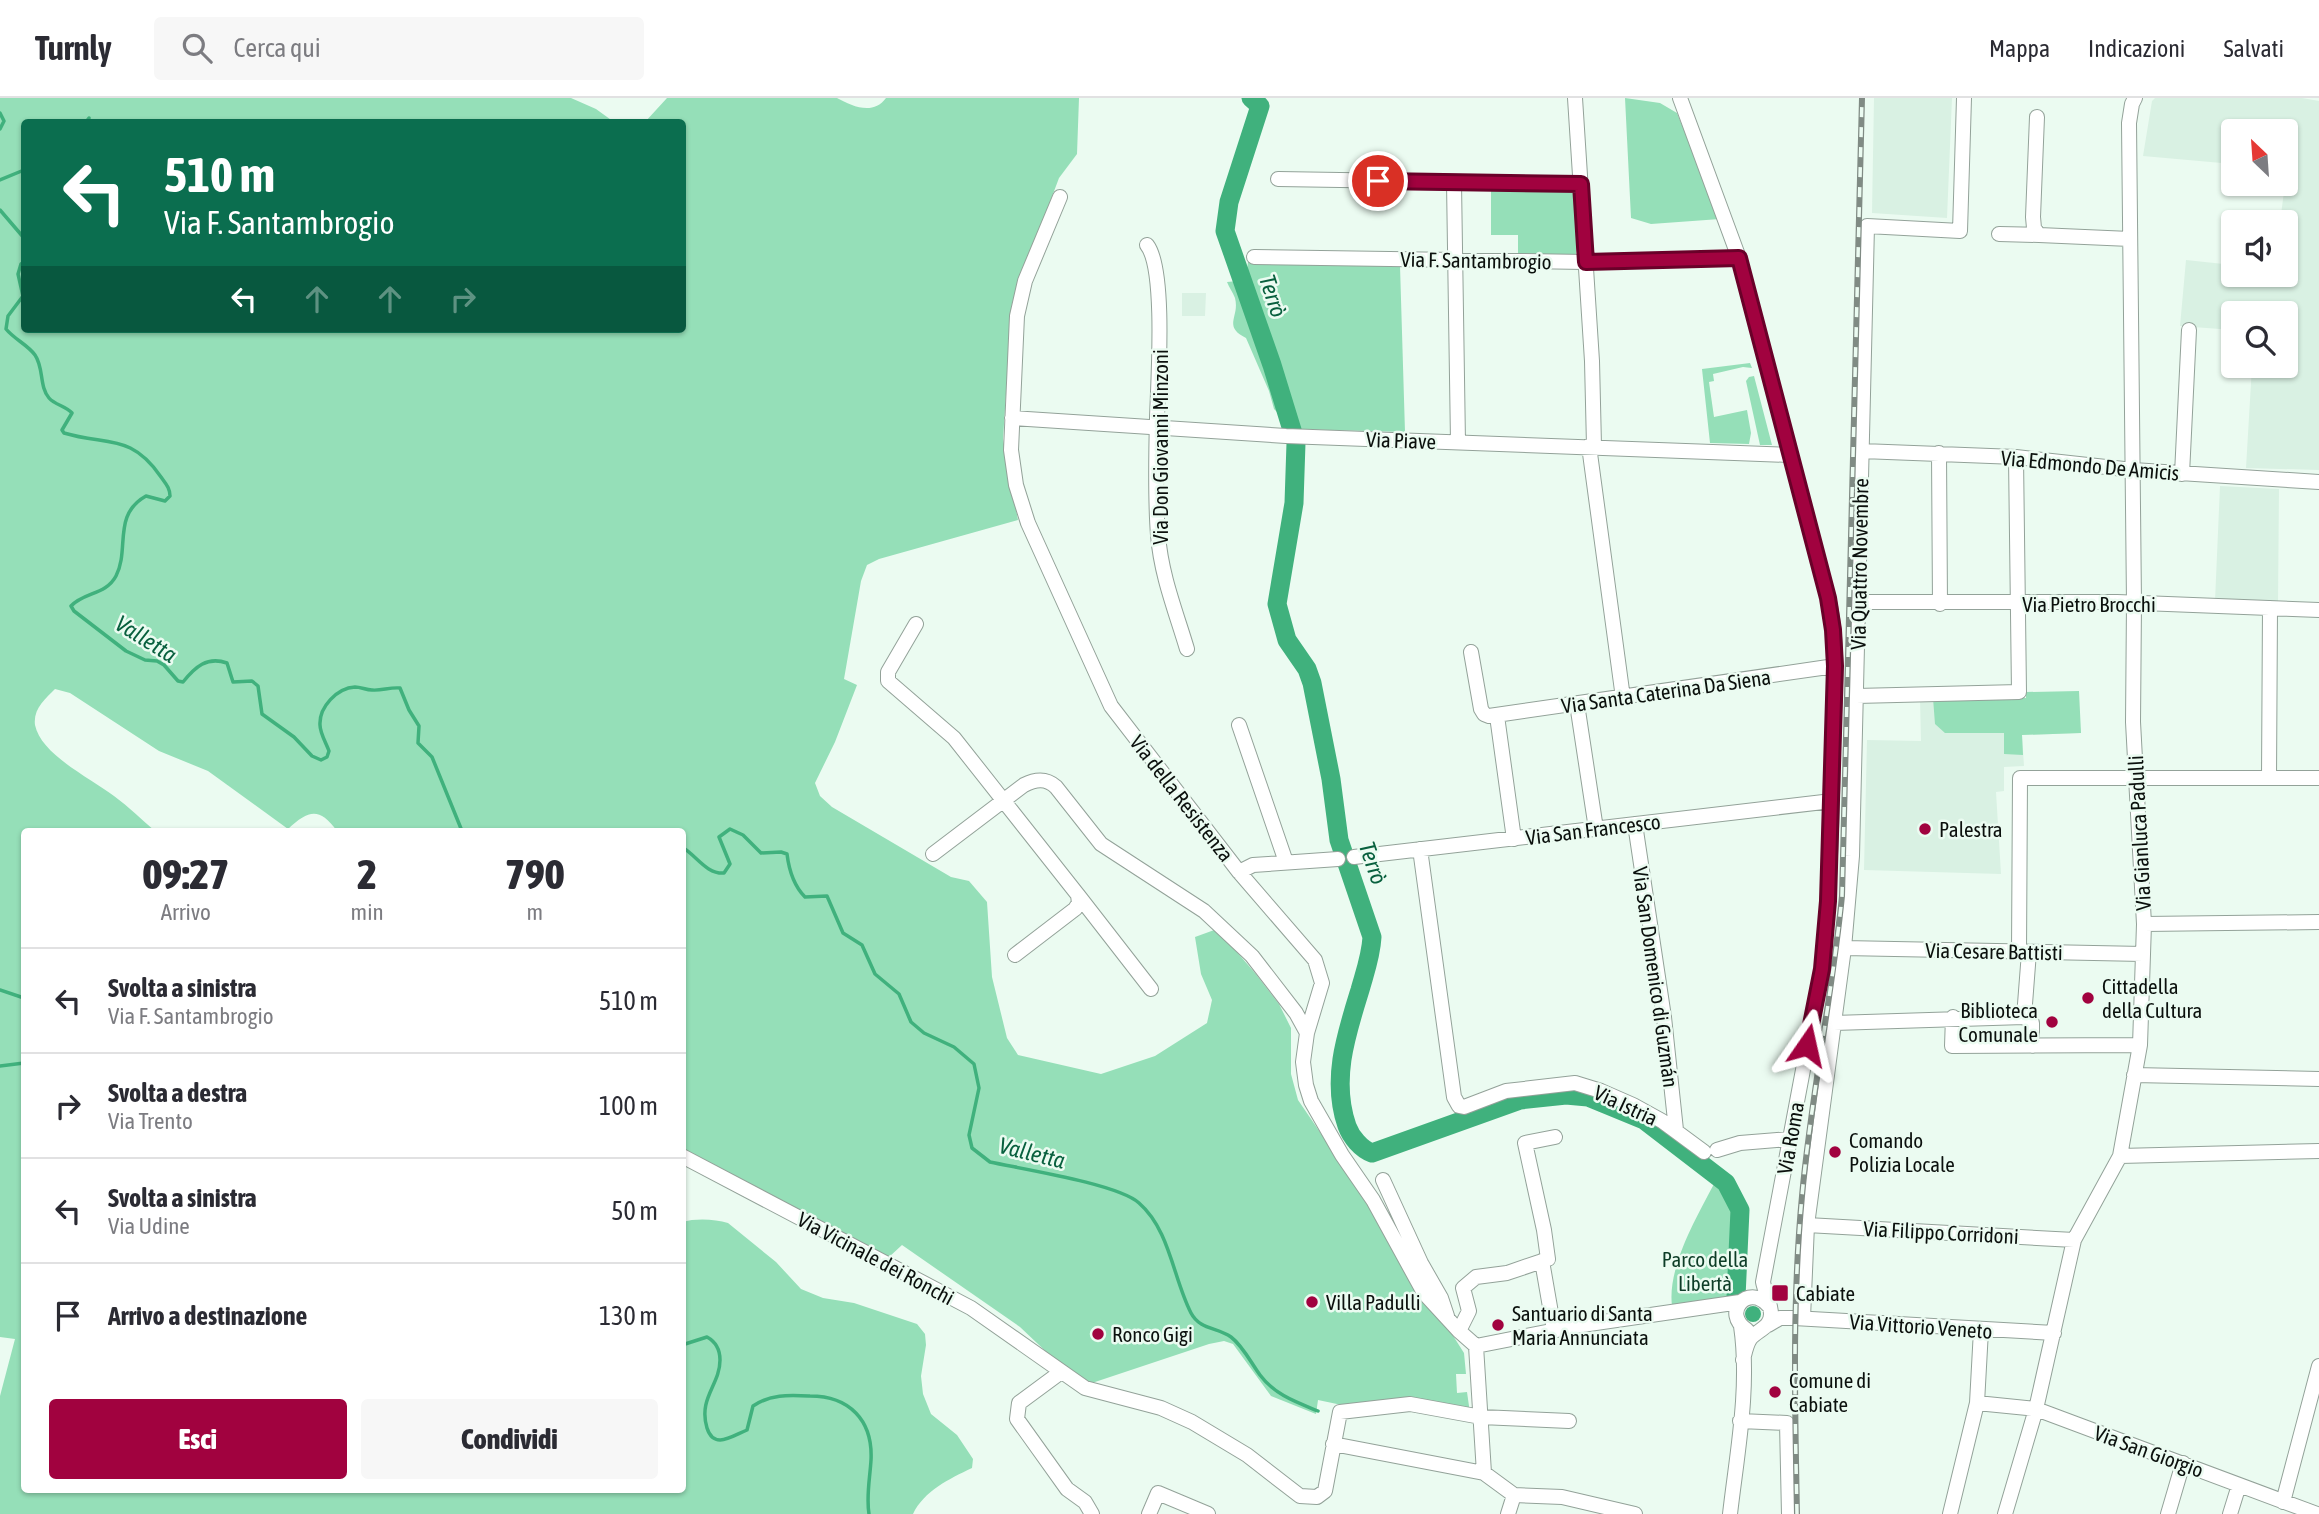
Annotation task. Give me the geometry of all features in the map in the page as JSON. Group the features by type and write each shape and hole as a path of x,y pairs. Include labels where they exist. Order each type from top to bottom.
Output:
{"street":[{"path":"1575,98 1586,262 1591,446 1623,698"},
{"path":"1666,98 1681,99"},
{"name":"Via Quattro Novembre","path":"1803,1318 1807,1225 1844,948 1852,856 1867,226 1961,231 1964,98"},
{"path":"2121,98 2129,123"},
{"path":"2129,123 2135,98"},
{"name":"Via Roma","path":"1681,99 1739,258 1830,606 1835,666 1832,801 1822,969 1763,1282 1769,1306"},
{"path":"2037,117 2033,217 2034,228 2039,235"},
{"name":"Via Gianluca Padulli","path":"2005,1514 2036,1409 2074,1240 2120,1156 2140,1045 2144,924 2133,722 2129,123"},
{"path":"1278,179 1581,184"},
{"path":"1454,183 1458,442"},
{"name":"Via della Resistenza","path":"1060,197 1026,278 1019,302 1012,461 1025,515 1104,694 1122,722 1239,872 1308,950 1320,970 1321,993 1307,1033 1304,1076 1314,1106 1373,1200 1424,1293 1476,1346"},
{"path":"1999,234 2130,239"},
{"name":"Via Don Giovanni Minzoni","path":"1147,244 1156,264 1158,302 1160,547 1168,586 1187,649"},
{"name":"Via F. Santambrogio","path":"1254,257 1586,262 1739,258"},
{"path":"2182,474 2189,330"},
{"name":"Via Piave","path":"1012,418 1307,437 1790,455"},
{"name":"Via Edmondo De Amicis","path":"1862,451 2016,457 2133,470 2319,482"},
{"path":"1940,453 1941,604"},
{"path":"1856,696 2019,692 2016,457"},
{"name":"Via Pietro Brocchi","path":"1860,602 2134,603 2319,610"},
{"path":"2269,778 2270,608"},
{"path":"916,624 888,672 888,681 954,738 1151,989"},
{"path":"1471,652 1481,709 1486,716 1497,716 1514,839"},
{"name":"Via Santa Caterina Da Siena","path":"1497,716 1835,666"},
{"path":"1577,704 1596,829"},
{"path":"1238,725 1286,862"},
{"path":"2032,1046 2024,952 2020,778 2319,778"},
{"path":"933,854 1002,800 1034,781 1047,780 1054,785 1101,844 1204,911 1252,956 1296,1013 1307,1033"},
{"name":"Via San Francesco","path":"1354,857 1832,801"},
{"name":"Via San Domenico di Guzmán","path":"1635,824 1664,1017 1676,1130"},
{"name":"Via Istria","path":"1420,849 1454,1097 1459,1106 1464,1107 1506,1091 1575,1083 1633,1105 1710,1151 1740,1143 1790,1139"},
{"path":"1239,872 1250,866 1338,859"},
{"path":"1015,956 1075,909 1079,903 1078,895"},
{"path":"2144,924 2319,922"},
{"name":"Via Cesare Battisti","path":"1844,948 2143,954"},
{"path":"1834,1023 1952,1017 2028,1020"},
{"path":"1952,1017 1952,1046 2140,1045"},
{"path":"2134,1074 2319,1079"},
{"path":"1459,1331 1469,1311 1463,1288 1476,1276 1507,1273 1548,1259 1525,1143 1555,1137"},
{"path":"2120,1156 2319,1151"},
{"name":"Via Vicinale dei Ronchi","path":"686,1158 971,1308 1085,1388 1161,1408 1192,1423 1247,1455 1300,1496 1317,1497 1325,1491 1340,1412 1410,1404 1481,1417"},
{"path":"1383,1180 1448,1317"},
{"name":"Via Filippo Corridoni","path":"1807,1225 2074,1240"},
{"path":"1542,1261 1554,1330"},
{"path":"1744,1360 1741,1326 1736,1313 1763,1282"},
{"path":"1484,1473 1476,1346 1554,1330 1745,1300 1762,1299 1780,1315 1788,1318"},
{"path":"1730,1514 1744,1360 1748,1342 1770,1319 1769,1306"},
{"name":"Via Vittorio Veneto","path":"1763,1328 1780,1318 1803,1318 2054,1333"},
{"path":"1741,1326 1747,1331 1763,1328"},
{"path":"1950,1514 1978,1404 1981,1330"},
{"path":"2283,1502 2319,1366"},
{"path":"1062,1372 1019,1403 1017,1419 1067,1489 1085,1502 1092,1514"},
{"name":"Via San Giorgio","path":"1978,1404 2036,1409 2317,1514"},
{"path":"1481,1417 1569,1422"},
{"path":"1740,1421 1787,1423 1789,1514"},
{"path":"1333,1444 1484,1473 1514,1495 1562,1497 1634,1514"},
{"path":"2168,1514 2183,1463"},
{"path":"2230,1514 2239,1485"},
{"path":"1149,1514 1158,1493 1208,1514"},
{"path":"1508,1514 1514,1495"}],"shaded area":[{"path":"1874,98 1952,98 1947,218 1872,213"},
{"path":"2155,98 2302,98 2319,101 2319,470 2246,468 2251,378 2298,378 2298,301 2221,301 2221,329 2180,326 2186,260 2221,264 2221,287 2298,287 2298,210 2282,210 2283,196 2298,196 2298,119 2221,119 2221,163 2143,156 2152,101"},
{"path":"1182,293 1206,293 1205,316 1182,316"},
{"path":"2220,486 2279,489 2278,604 2215,601"},
{"path":"2026,692 2080,726 2081,733 2022,735 2024,766 2004,767 2004,791 1996,792 2001,874 1864,870 1867,740 1921,741 1920,698 2026,698"},
{"path":"1750,1306 1756,1306 1761,1314 1759,1320 1750,1322 1745,1317 1745,1311"}],"green space":[{"path":"0,98 571,98 596,109 610,119 21,119 21,333 686,333 686,119 648,119 667,98 837,98 869,108 875,107 886,98 1079,98 1077,154 1059,178 1012,303 1003,439 1018,520 879,559 867,565 861,581 844,679 857,685 835,742 815,783 820,796 832,807 951,877 969,881 987,902 992,977 1007,1038 1018,1055 1101,1074 1155,1056 1207,1023 1212,1000 1201,974 1195,937 1217,929 1279,1004 1291,1028 1291,1074 1298,1100 1374,1211 1464,1353 1466,1374 1456,1374 1457,1393 1467,1392 1470,1413 1356,1408 1318,1400 1316,1414 1271,1396 1233,1344 1224,1341 1089,1384 1057,1362 1020,1327 902,1245 888,1258 686,1161 686,828 335,828 325,818 314,814 287,828 208,771 159,751 70,693 55,689 40,705 36,714 35,725 39,736 68,765 120,800 152,828 21,828 21,1493 686,1493 686,1222 699,1220 728,1223 776,1262 801,1289 823,1298 854,1303 917,1324 925,1334 926,1345 921,1376 923,1394 931,1414 957,1435 973,1459 972,1468 930,1492 913,1514 0,1514 0,1396 15,1339 0,1337"},
{"path":"1625,98 1660,103 1677,113 1720,219 1651,224 1631,218"},
{"path":"1491,189 1577,189 1576,255 1518,255 1518,235 1491,235"},
{"path":"1248,262 1400,266 1405,432 1294,429 1264,319 1253,307 1247,291"},
{"path":"1238,281 1266,355 1286,421 1274,409 1246,338 1239,334 1233,325 1236,305 1227,282"},
{"path":"1750,363 1752,368 1743,367 1713,374 1714,381 1709,382 1714,417 1747,410 1751,433 1749,444 1710,443 1702,369"},
{"path":"1754,376 1772,445 1760,445 1746,381"},
{"path":"2079,691 2081,733 2022,735 2023,755 2004,754 2004,733 1945,733 1935,724 1933,698 2026,698 2026,692"},
{"name":"Parco della Libertà","path":"1716,1180 1726,1192 1735,1220 1733,1296 1672,1306 1674,1274 1679,1258"}],"waterway":[{"name":"Terrò","path":"1251,98 1260,106 1229,202 1225,231 1296,443 1294,503 1277,604 1287,640 1307,669 1312,683 1331,779 1339,840 1372,937 1342,1058 1340,1092 1347,1126 1357,1142 1372,1153 1520,1100 1566,1095 1588,1097 1644,1120 1726,1183 1740,1210 1736,1297"},
{"name":"Terrò","path":"1260,106 1262,98"},
{"name":"Valletta","path":"0,113 4,121 0,129"},
{"path":"0,180 21,171"},
{"name":"Valletta","path":"0,210 21,234"},
{"name":"Valletta","path":"21,264 18,274 21,287"},
{"name":"Valletta","path":"21,299 8,316 6,329 35,355 49,398 72,413 62,430 64,433 117,443 139,453 161,477 170,493 165,501 146,496 136,504 125,523 122,555 116,576 107,587 76,601 71,606 74,611 126,651 164,665 178,681 183,682 207,662 227,663 233,682 252,681 258,686 262,714 294,737 312,756 321,760 327,757 329,751 321,731 320,718 330,700 348,688 400,688 419,726 418,743 432,757 461,828"},
{"name":"Valletta","path":"686,850 712,871 724,873 730,864 719,837 730,829 743,835 761,853 787,854 789,866 801,893 805,897 827,896 843,933 862,945 875,974 899,994 911,1022 924,1033 954,1047 974,1064 979,1088 969,1135 972,1148 990,1162 1091,1184 1128,1196 1139,1203 1158,1227 1195,1319 1235,1341 1272,1388 1318,1411"},
{"path":"0,990 21,997"},
{"path":"0,1066 21,1063"},
{"path":"686,1344 707,1337 718,1350 719,1369 705,1408 707,1428 714,1438 724,1440 747,1430 753,1406 773,1397 824,1397 836,1400 856,1413 863,1422 871,1446 869,1514"}],"railway":[{"path":"1797,1514 1795,1355 1799,1236 1811,1121 1842,896 1862,98"}],"place":[{"name":"Palestra","path":"1925,829"},
{"name":"Cittadella della Cultura","path":"2088,998"},
{"name":"Biblioteca Comunale","path":"2052,1022"},
{"name":"Comando Polizia Locale","path":"1835,1152"},
{"name":"Cabiate","path":"1780,1293"},
{"name":"Villa Padulli","path":"1312,1302"},
{"name":"Santuario di Santa Maria Annunciata","path":"1498,1325"},
{"name":"Ronco Gigi","path":"1098,1334"},
{"name":"Comune di Cabiate","path":"1775,1392"}],"route":[{"path":"1378,181 1581,184 1586,262 1739,258 1828,598 1834,639 1832,801 1826,926 1822,969 1807,1045"}]}
